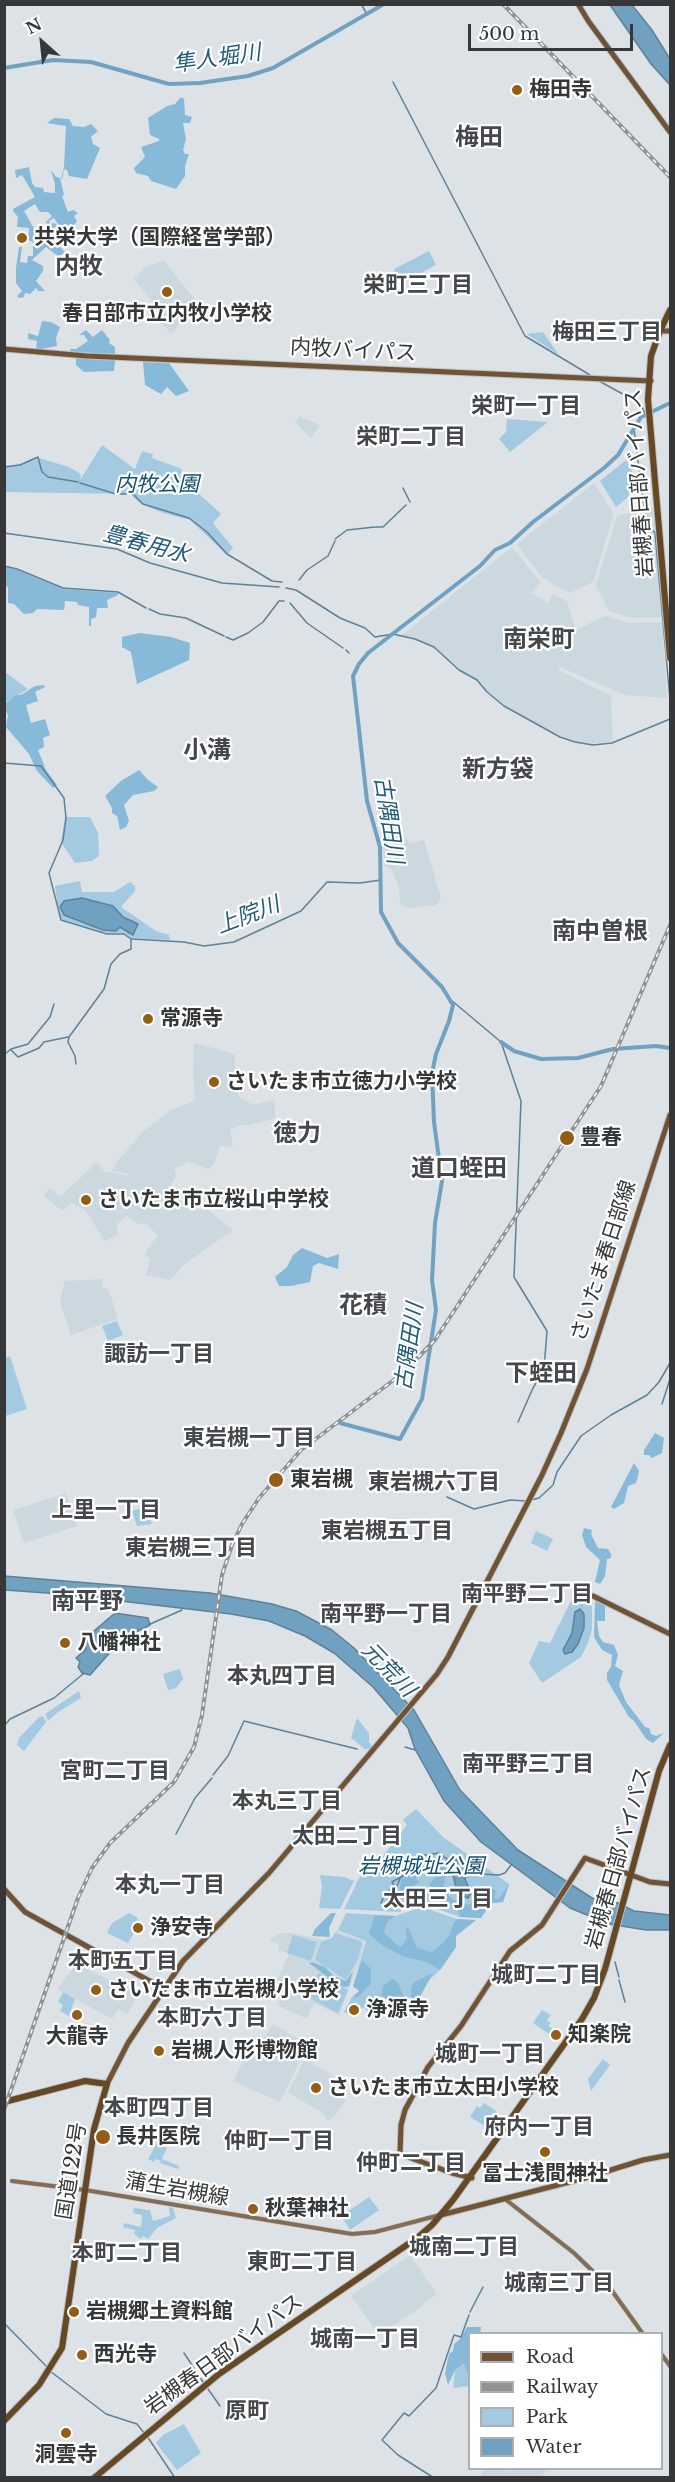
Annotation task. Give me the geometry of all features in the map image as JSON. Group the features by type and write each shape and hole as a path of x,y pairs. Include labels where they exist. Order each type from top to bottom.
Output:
{"highway":[{"name":"岩槻春日部バイパス","path":"664,331 670,310"},
{"name":"岩槻春日部バイパス","path":"670,316 656,350 650,381 650,415 670,658"},
{"name":"岩槻春日部バイパス","path":"650,415 670,620"},
{"name":"岩槻春日部バイパス","path":"99,2478 217,2379 415,2243 444,2214 594,1998 617,1932 659,1771 670,1745"},
{"name":"岩槻春日部バイパス","path":"632,1876 670,1751"},
{"path":"4,2102 85,2081 107,2084"},
{"name":"国道122号","path":"4,2421 36,2389 53,2366 62,2348 96,2117 107,2084"},
{"name":"岩槻春日部バイパス","path":"94,2478 219,2374 399,2251 444,2214"}],"main road":[{"path":"578,4 670,132"},
{"name":"内牧バイパス","path":"4,349 54,354 650,381"},
{"name":"さいたま春日部線","path":"164,1989 183,1961 269,1873 394,1725 448,1657 542,1475 587,1369 670,1116"},
{"path":"593,1596 670,1634"},
{"path":"471,2178 400,2154 401,2125 405,2110 411,2094 428,2067 461,2027 510,1951 542,1925 585,1858 658,1884 670,1884"},
{"path":"4,1889 25,1912 164,1989 124,2049 107,2084"},
{"path":"444,2214 585,2178 643,2160 670,2155"},
{"name":"蒲生岩槻線","path":"12,2181 85,2190 352,2234 375,2232 444,2214"},
{"path":"504,2198 574,2253 610,2288 642,2332"}],"shaded area":[{"name":"春日部市立内牧小学校","path":"164,261 194,298 171,333 156,318 160,311 134,279 145,267"},
{"path":"300,416 320,426 311,438 295,422"},
{"path":"594,483 613,512 613,516 593,582 570,593 540,575 517,544"},
{"path":"655,507 662,617 633,618 609,611 596,585 617,516"},
{"path":"512,547 541,583 532,593 548,603 553,594 567,601 576,630 605,616 629,623 662,622 667,698 625,695 560,667 558,670 611,696 613,741 589,744 575,742 533,722 498,702 478,682 455,667 440,652 425,643 401,636"},
{"path":"401,829 404,838 412,843 424,840 441,898 436,905 408,908 400,904 399,888 392,870 385,866 381,833"},
{"path":"194,1043 235,1054 235,1088 239,1097 253,1105 275,1100 275,1118 250,1125 240,1125 230,1130 233,1147 220,1145 214,1165 208,1169 188,1161 180,1167 174,1167 176,1177 164,1194 173,1200 189,1203 198,1210 208,1210 233,1230 186,1263 170,1280 146,1275 150,1258 145,1256 147,1249 158,1236 146,1223 138,1224 127,1216 117,1224 117,1235 105,1241 85,1210 71,1203 62,1211 43,1195 50,1188 60,1196 62,1195 96,1163 105,1172 126,1175 127,1187 129,1174 112,1171 115,1164 142,1133 156,1121 169,1111 195,1100"},
{"path":"103,1279 102,1286 109,1290 118,1319 71,1335 60,1301 65,1281"},
{"path":"66,1493 77,1526 24,1543 13,1510"},
{"path":"336,1930 363,1940 364,1944 360,1961 339,2015 314,2003 307,2019 277,2005 282,1995 272,1990 289,1954 278,1950 279,1943 271,1942 271,1938 282,1933 292,1933 325,1940 333,1937"},
{"name":"さいたま市立岩槻小学校","path":"78,1962 94,1973 134,1992 131,1996 136,1999 127,2015 119,2009 112,2019 57,1989"},
{"path":"273,2024 296,2038 306,2048 280,2102 233,2081 245,2058 249,2058 257,2043 261,2043"},
{"name":"さいたま市立太田小学校","path":"305,2058 345,2084 339,2095 346,2100 328,2121 324,2114 288,2092"},
{"path":"410,2255 437,2294 379,2335 351,2296"},
{"path":"483,2470 546,2470 541,2477 480,2477"}],"green space":[{"path":"181,97 184,99 185,115 192,117 190,123 183,123 186,139 183,150 185,154 189,154 185,176 176,189 151,181 148,176 136,173 134,168 145,157 141,147 159,141 150,135 148,118 167,106 175,104"},
{"path":"54,118 69,119 73,126 84,127 91,124 98,131 91,137 93,144 100,148 87,179 69,176 67,170 64,169 61,178 64,167 66,126 47,123"},
{"path":"29,167 32,183 35,187 43,188 44,192 55,193 51,170 56,177 60,178 64,195 62,196 68,212 73,210 78,213 74,216 77,221 74,225 59,226 54,218 49,221 50,224 55,223 57,227 43,237 41,235 49,227 46,222 52,216 48,212 40,212 35,204 24,211 40,239 51,244 64,236 67,239 59,246 65,252 59,257 46,247 32,260 43,266 43,271 36,281 45,291 38,291 36,288 30,294 25,293 24,297 19,298 17,296 22,291 16,283 16,268 19,247 22,247 20,262 27,263 28,256 33,256 33,242 28,240 29,228 17,227 18,217 13,209 35,197 22,175 16,178 15,170"},
{"path":"429,251 436,265 401,283 394,269"},
{"path":"42,321 51,322 60,327 56,338 57,346 36,350 37,341 28,339 28,333 38,336"},
{"path":"86,330 93,337 102,330 110,340 109,343 115,347 115,354 71,352 70,349 76,349 88,341 84,335 79,335"},
{"path":"543,332 559,355 527,334"},
{"path":"76,358 115,360 114,371 84,372 76,365"},
{"path":"143,362 169,363 189,391 176,396 167,387 161,394 145,385"},
{"path":"507,419 548,422 510,452 499,439 506,432"},
{"name":"内牧公園","path":"102,445 135,469 142,451 153,454 152,458 182,469 180,476 221,514 213,523 233,548 227,555 190,520 141,504 130,494 5,492 5,466 21,464 36,457 69,467 81,474 80,480"},
{"path":"626,460 635,482 628,497 616,507 600,481"},
{"path":"5,567 63,589 118,593 118,595 107,600 108,608 97,608 96,617 91,619 91,626 89,626 89,607 78,605 77,602 65,601 64,610 37,609 33,613 24,614 14,604 8,603"},
{"path":"140,633 171,637 190,643 189,660 137,684 131,652 122,647 122,637"},
{"path":"5,672 28,689 5,703"},
{"path":"44,685 45,687 35,692 38,701 26,705 31,723 45,719 50,735 43,738 44,747 38,750 46,770 57,785 53,788 37,771 29,754 6,727 8,715 5,704 16,695 21,695 35,686"},
{"path":"139,770 158,787 154,791 133,795 124,805 129,821 126,827 120,830 117,816 112,813 112,808 105,796 121,781"},
{"path":"65,817 90,817 98,833 99,856 92,861 75,863 61,842"},
{"path":"80,881 82,892 114,892 130,882 135,886 135,891 121,907 156,931 169,935 170,940 131,938 122,933 107,933 63,920 59,915 55,886"},
{"path":"302,1248 327,1258 339,1254 338,1269 319,1263 313,1266 310,1282 279,1286 275,1277 287,1267 293,1255"},
{"path":"117,1321 123,1335 108,1341 102,1326"},
{"path":"10,1356 27,1409 5,1416 5,1358"},
{"path":"655,1433 664,1438 662,1453 652,1458 644,1455 644,1450"},
{"path":"634,1463 639,1471 636,1483 628,1486 624,1503 614,1509 611,1507"},
{"path":"146,1507 152,1524 137,1526 132,1511"},
{"path":"584,1528 592,1530 591,1534 598,1548 608,1549 611,1554 611,1558 607,1559 605,1576 600,1584 595,1582 600,1560 586,1547 582,1535"},
{"path":"536,1531 553,1539 547,1551 531,1543"},
{"path":"573,1597 592,1606 592,1629 588,1643 581,1657 542,1683 529,1663 539,1641 550,1643"},
{"path":"595,1601 605,1606 605,1621 597,1621 599,1636 603,1642 614,1645 618,1655 615,1666 623,1671 619,1685 626,1702 645,1727 649,1728 651,1734 656,1736 664,1733 653,1743 646,1739 629,1717 607,1680 612,1655 602,1650 594,1637"},
{"path":"180,1669 183,1679 176,1688 168,1690 163,1674"},
{"path":"79,1691 81,1698 48,1721 45,1714"},
{"path":"43,1716 46,1722 24,1751 17,1745 19,1738 39,1717"},
{"path":"357,1718 369,1733 369,1742 372,1746 370,1749 365,1749 351,1738"},
{"name":"岩槻城址公園","path":"416,1809 443,1837 509,1884 503,1902 491,1903 481,1918 460,1917 423,1904 398,1912 344,1909 360,1876 366,1878 407,1825 403,1820"},
{"path":"423,1854 434,1854 434,1856 422,1865 416,1879 420,1883 403,1894 398,1893 402,1878 410,1873 415,1861"},
{"path":"441,1855 442,1863 450,1870 445,1876 444,1889 436,1892 429,1885 439,1872 430,1860"},
{"path":"320,1875 344,1877 354,1881 340,1909 319,1908 322,1887"},
{"path":"509,1884 503,1902 491,1903 481,1918 461,1917 458,1911 437,1898 445,1891 452,1899 469,1905 490,1887 496,1891 494,1897 498,1900"},
{"name":"岩槻城址公園","path":"422,1907 460,1920 476,1920 456,1936 456,1947 440,1970 426,1983 414,2008 407,2007 401,2010 381,1996 384,2002 392,2008 386,2016 379,2011 374,2017 363,2007 361,2009 354,2005 349,2014 344,2012 352,1997 359,1991 353,1986 366,1941 338,1930 346,1913 395,1916"},
{"path":"129,1913 138,1918 132,1929 135,1931 128,1943 107,1933 112,1923"},
{"path":"331,1913 336,1913 329,1928 330,1937 312,1936 315,1929"},
{"path":"375,1915 395,1916 387,1922 384,1933 397,1945 401,1947 407,1939 406,1928 408,1927 417,1948 432,1952 443,1943 450,1934 454,1922 458,1919 476,1920 456,1936 456,1947 440,1970 427,1962 405,1957 385,1947 371,1936 369,1933"},
{"path":"335,1933 360,1941 362,1944 358,1959 346,1980 315,1960 321,1942 332,1938"},
{"path":"293,1935 317,1942 311,1961 287,1953"},
{"path":"362,1960 371,1969 371,1983 358,1997 353,1997 359,1991 353,1986"},
{"path":"309,1963 325,1967 335,1977 346,1981 353,1971 349,1986 344,1987 326,1976"},
{"path":"319,1973 348,1990 338,2013 305,1996"},
{"path":"433,1973 414,2008 411,2008 413,1983"},
{"path":"393,1979 398,1983 406,2002 407,2007 401,2010 381,1995 383,1986"},
{"path":"63,1992 75,1999 69,2016 60,2011 63,2005 58,2002"},
{"path":"542,2010 551,2015 547,2020 551,2023 548,2026 552,2028 549,2034 533,2023"},
{"path":"603,2059 610,2065 591,2091 588,2079"},
{"path":"484,2103 496,2111 486,2127 470,2117 477,2106 480,2108"},
{"path":"157,2143 167,2148 162,2159 179,2166 178,2169 160,2163 161,2161 156,2159 154,2162 148,2159"},
{"path":"369,2197 379,2210 350,2230 341,2216"},
{"path":"169,2207 173,2208 176,2218 157,2228 148,2239 143,2236 141,2239 134,2234 135,2230 123,2227 124,2223 141,2227 142,2215 133,2213 134,2208 150,2210 153,2221 170,2216"},
{"path":"467,2327 481,2327 480,2332 468,2332 468,2374 464,2364 455,2370 448,2385 445,2373 449,2354 453,2351 454,2344"},
{"path":"465,2364 468,2386 453,2388 455,2370"},
{"path":"184,2424 201,2453 177,2470 156,2443 163,2435"}],"water":[{"path":"610,5 632,5 652,30 670,59 670,85 651,64"},
{"path":"82,898 113,906 123,917 138,924 133,935 120,927 116,931 103,930 64,915 60,907 64,901"},
{"path":"4,1576 210,1593 272,1604 296,1611 332,1630 354,1648 414,1710 460,1790 518,1850 592,1898 618,1903 634,1911 670,1915 670,1930 646,1930 609,1924 570,1908 481,1842 444,1801 415,1749 408,1728 373,1687 334,1653 305,1636 269,1621 231,1614 61,1594 5,1590"},
{"path":"580,1609 584,1614 584,1628 578,1644 572,1652 565,1654 563,1650 572,1633 575,1612"},
{"path":"115,1613 148,1618 150,1625 122,1639 90,1675 82,1673 78,1667 80,1662 76,1658 86,1649 81,1642"},
{"path":"453,1857 468,1871 465,1879 471,1893 468,1898 457,1891 453,1875 455,1870 445,1863 447,1859"}],"waterway":[{"path":"361,4 367,14"},
{"name":"隼人堀川","path":"4,68 53,60 91,62 169,84 200,83 248,76 273,68 384,4"},
{"path":"393,82 525,336 590,375"},
{"path":"599,381 641,404 645,414"},
{"name":"古隅田川","path":"340,1423 400,1439 422,1399 436,1310 432,1280 435,1223 442,1181 434,1122 432,1073 453,1005 442,987 398,943 381,912 380,847 367,801 353,676 368,653 480,566 495,550 510,543 533,522 604,468 618,455 641,417 670,403"},
{"path":"634,429 646,523 655,533 670,700"},
{"path":"4,467 20,465 38,457 42,472 48,477 78,482"},
{"path":"80,483 116,494 133,494 143,504 189,518 207,532 227,554 272,581 282,582"},
{"path":"403,488 410,502"},
{"path":"376,527 383,527 406,505"},
{"path":"335,539 347,530 375,527"},
{"name":"豊春用水","path":"4,533 117,549 150,563 222,583 279,587"},
{"path":"299,580 307,570 328,556 335,541"},
{"name":"豊春用水","path":"4,566 63,588 118,592 146,608"},
{"path":"286,588 296,590 340,618 365,628 375,637 393,634 415,639 434,647 459,670 477,680 504,706 560,737 593,745 612,743 670,719"},
{"name":"豊春用水","path":"226,637 233,640 248,633 263,622 279,601 284,601"},
{"name":"豊春用水","path":"290,603 307,623 343,648"},
{"name":"豊春用水","path":"149,609 160,614 186,618 224,636"},
{"name":"豊春用水","path":"346,650 349,653"},
{"path":"4,763 41,766 64,798 66,818 63,840 49,873 61,920 107,934 124,934 131,939"},
{"name":"上院川","path":"132,939 184,942 204,946 234,942 301,911 327,882 360,883 381,880"},
{"name":"上院川","path":"76,1064 68,1042 69,1037 104,989 111,964 120,954 131,949 131,940"},
{"path":"451,1000 501,1042 521,1101 514,1277 547,1331 544,1369 518,1422"},
{"name":"上院川","path":"4,1055 11,1049 28,1044 50,1017 54,1004"},
{"path":"11,1050 18,1057 39,1048 44,1042 68,1037"},
{"path":"501,1042 514,1051 541,1059 578,1058 613,1049 656,1046 670,1048"},
{"path":"531,1500 539,1498 553,1485 557,1472 581,1436 611,1415 647,1395 659,1382 670,1363"},
{"path":"662,1404 670,1379"},
{"path":"447,1497 474,1509 510,1500 526,1501"},
{"path":"148,1625 182,1610"},
{"path":"4,1726 10,1719 54,1698 83,1674"},
{"path":"213,1775 228,1756 244,1721 357,1749"},
{"path":"670,1721 670,1734"},
{"path":"405,1747 415,1750"},
{"path":"176,1834 195,1798 212,1778"},
{"path":"420,1856 439,1853 447,1859"},
{"path":"468,1871 471,1869 480,1874 499,1875 505,1873 511,1865"},
{"path":"381,1903 385,1894 394,1886 392,1882 403,1876 410,1868"},
{"path":"390,1890 396,1888 400,1879"},
{"path":"615,1962 619,1977"},
{"path":"619,1980 625,2002"},
{"path":"470,2312 483,2287"},
{"path":"434,2478 398,2455 382,2440 404,2413 409,2416 436,2388 454,2335 461,2337 469,2315"},
{"path":"4,2323 47,2367"},
{"path":"184,2353 203,2382"},
{"path":"50,2371 106,2414 137,2424 144,2433"},
{"path":"208,2389 220,2406"},
{"path":"147,2436 175,2478"}],"railway":[{"path":"503,4 670,177"},
{"path":"4,2110 78,1898 92,1868 110,1843 174,1782 194,1747 202,1715 222,1575 242,1524 259,1498 301,1450 403,1373 435,1340 601,1086 670,925"}],"place":[{"name":"梅田寺","path":"517,90"},
{"name":"共栄大学（国際経営学部）","path":"22,238"},
{"name":"春日部市立内牧小学校","path":"167,292"},
{"name":"常源寺","path":"148,1019"},
{"name":"さいたま市立徳力小学校","path":"214,1082"},
{"name":"豊春","path":"567,1138"},
{"name":"さいたま市立桜山中学校","path":"86,1200"},
{"name":"東岩槻","path":"276,1480"},
{"name":"八幡神社","path":"65,1643"},
{"name":"浄安寺","path":"138,1928"},
{"name":"さいたま市立岩槻小学校","path":"96,1990"},
{"name":"浄源寺","path":"354,2010"},
{"name":"大龍寺","path":"77,2015"},
{"name":"知楽院","path":"556,2035"},
{"name":"岩槻人形博物館","path":"159,2051"},
{"name":"さいたま市立太田小学校","path":"316,2088"},
{"name":"長井医院","path":"103,2137"},
{"name":"冨士浅間神社","path":"545,2152"},
{"name":"秋葉神社","path":"253,2209"},
{"name":"岩槻郷土資料館","path":"74,2312"},
{"name":"西光寺","path":"82,2355"},
{"name":"洞雲寺","path":"66,2433"}],"district":[{"name":"梅田","path":"479,138"},
{"name":"内牧","path":"79,267"},
{"name":"栄町三丁目","path":"418,286"},
{"name":"梅田三丁目","path":"607,333"},
{"name":"栄町一丁目","path":"526,407"},
{"name":"栄町二丁目","path":"411,438"},
{"name":"南栄町","path":"539,640"},
{"name":"小溝","path":"207,751"},
{"name":"新方袋","path":"498,770"},
{"name":"南中曽根","path":"600,932"},
{"name":"徳力","path":"297,1134"},
{"name":"道口蛭田","path":"459,1169"},
{"name":"花積","path":"363,1306"},
{"name":"諏訪一丁目","path":"159,1355"},
{"name":"下蛭田","path":"541,1374"},
{"name":"東岩槻一丁目","path":"249,1439"},
{"name":"東岩槻六丁目","path":"434,1483"},
{"name":"上里一丁目","path":"106,1511"},
{"name":"東岩槻五丁目","path":"387,1532"},
{"name":"東岩槻三丁目","path":"191,1549"},
{"name":"南平野二丁目","path":"527,1595"},
{"name":"南平野","path":"87,1602"},
{"name":"南平野一丁目","path":"386,1615"},
{"name":"本丸四丁目","path":"282,1677"},
{"name":"南平野三丁目","path":"528,1765"},
{"name":"宮町二丁目","path":"115,1772"},
{"name":"本丸三丁目","path":"287,1802"},
{"name":"太田二丁目","path":"347,1837"},
{"name":"本丸一丁目","path":"170,1886"},
{"name":"太田三丁目","path":"438,1900"},
{"name":"本町五丁目","path":"123,1962"},
{"name":"城町二丁目","path":"546,1976"},
{"name":"本町六丁目","path":"212,2019"},
{"name":"城町一丁目","path":"490,2055"},
{"name":"本町四丁目","path":"159,2109"},
{"name":"府内一丁目","path":"539,2128"},
{"name":"仲町一丁目","path":"279,2142"},
{"name":"仲町二丁目","path":"411,2164"},
{"name":"城南二丁目","path":"464,2248"},
{"name":"本町二丁目","path":"127,2254"},
{"name":"東町二丁目","path":"302,2263"},
{"name":"城南三丁目","path":"559,2284"},
{"name":"城南一丁目","path":"365,2340"},
{"name":"原町","path":"247,2412"}],"water label":[{"name":"元荒川","path":"388,1670"}]}
